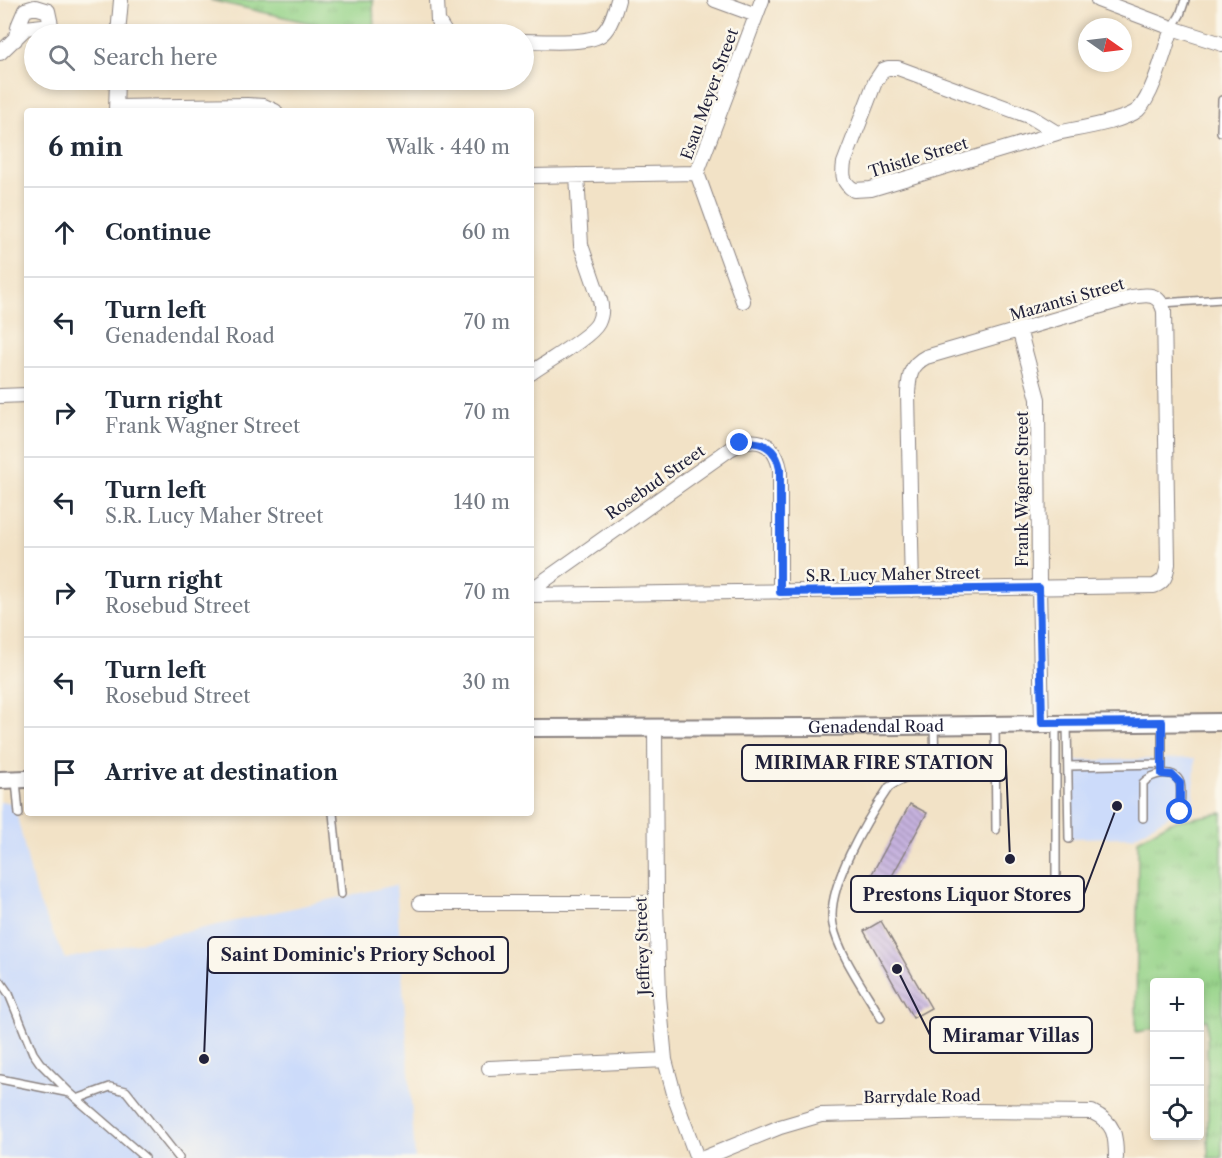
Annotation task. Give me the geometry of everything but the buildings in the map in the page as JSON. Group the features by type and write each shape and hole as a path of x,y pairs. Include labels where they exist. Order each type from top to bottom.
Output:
{"street":[{"path":"119,24 120,0"},
{"path":"437,0 440,24"},
{"path":"534,41 585,40 597,37 607,28 618,0"},
{"path":"715,0 756,15"},
{"name":"Esau Meyer Street","path":"743,301 698,173 762,0"},
{"path":"1098,0 1222,44"},
{"name":"Thistle Street","path":"1057,132 1031,117 898,68 888,68 882,70 875,82 844,164 844,181 854,190 871,189 1057,132 1084,128 1125,116 1138,110 1147,99 1172,28"},
{"path":"0,53 15,40"},
{"path":"116,108 117,90"},
{"path":"149,108 247,105 268,108"},
{"path":"534,176 698,173"},
{"path":"534,371 593,330 601,317 600,300 581,245 577,175"},
{"name":"Mazantsi Street","path":"912,590 908,393 913,366 926,357 1132,297 1152,295 1162,303"},
{"path":"1039,588 1154,585 1160,583 1166,574 1164,310 1162,303"},
{"name":"Frank Wagner Street","path":"1019,329 1038,399 1039,588 1055,723"},
{"path":"0,396 24,395"},
{"name":"Rosebud Street","path":"534,591 730,449 749,441 766,445 774,452 780,469 780,592"},
{"name":"S.R. Lucy Maher Street","path":"534,593 1039,588"},
{"name":"Genadendal Road","path":"534,728 1222,722"},
{"name":"Jeffrey Street","path":"656,728 656,903 659,996 665,1060 676,1101 697,1158"},
{"path":"420,903 656,903"},
{"path":"489,1068 665,1060"},
{"name":"Barrydale Road","path":"704,1158 780,1127 821,1114 977,1111 1092,1112 1102,1117 1114,1133 1116,1158"}],"lane":[{"path":"1172,28 1185,0"},
{"path":"1221,132 1222,100"},
{"path":"1162,303 1222,299"},
{"path":"1162,722 1162,774"},
{"path":"1055,723 1068,766 1069,839"},
{"path":"1055,723 1056,897"},
{"path":"995,724 996,830"},
{"path":"881,1018 843,952 833,926 833,898 843,869 889,787 901,780 925,772 929,768 934,753 934,726"},
{"path":"1068,766 1161,764"},
{"path":"1143,818 1143,783 1148,778 1162,774 1172,775 1180,783 1180,812"},
{"path":"14,780 19,814"},
{"path":"333,816 341,894"},
{"path":"0,981 9,994 33,1053 46,1071 145,1158"},
{"path":"0,1079 70,1094"},
{"path":"77,1099 110,1087 126,1091 179,1158"}],"shaded area":[{"path":"1195,758 1193,815 1172,814 1133,837 1070,838 1071,761"},
{"path":"0,802 14,803 36,896 65,959 396,885 415,1158 0,1158"}],"green space":[{"path":"210,0 373,0 374,24 314,24"},
{"path":"1222,813 1222,1158 1208,1158 1207,1020 1204,1020 1204,978 1150,978 1150,1030 1136,1032 1138,840 1170,822"}],"place":[{"name":"Prestons Liquor Stores","path":"1117,806"},
{"name":"MIRIMAR FIRE STATION","path":"1010,859"},
{"name":"Miramar Villas","path":"897,969"},
{"name":"Saint Dominic's Priory School","path":"204,1059"}],"route":[{"path":"740,443 749,441 766,445 774,452 778,460 780,469 780,592 1039,588 1042,723 1162,722 1162,774 1172,775 1180,783 1180,812"}]}
